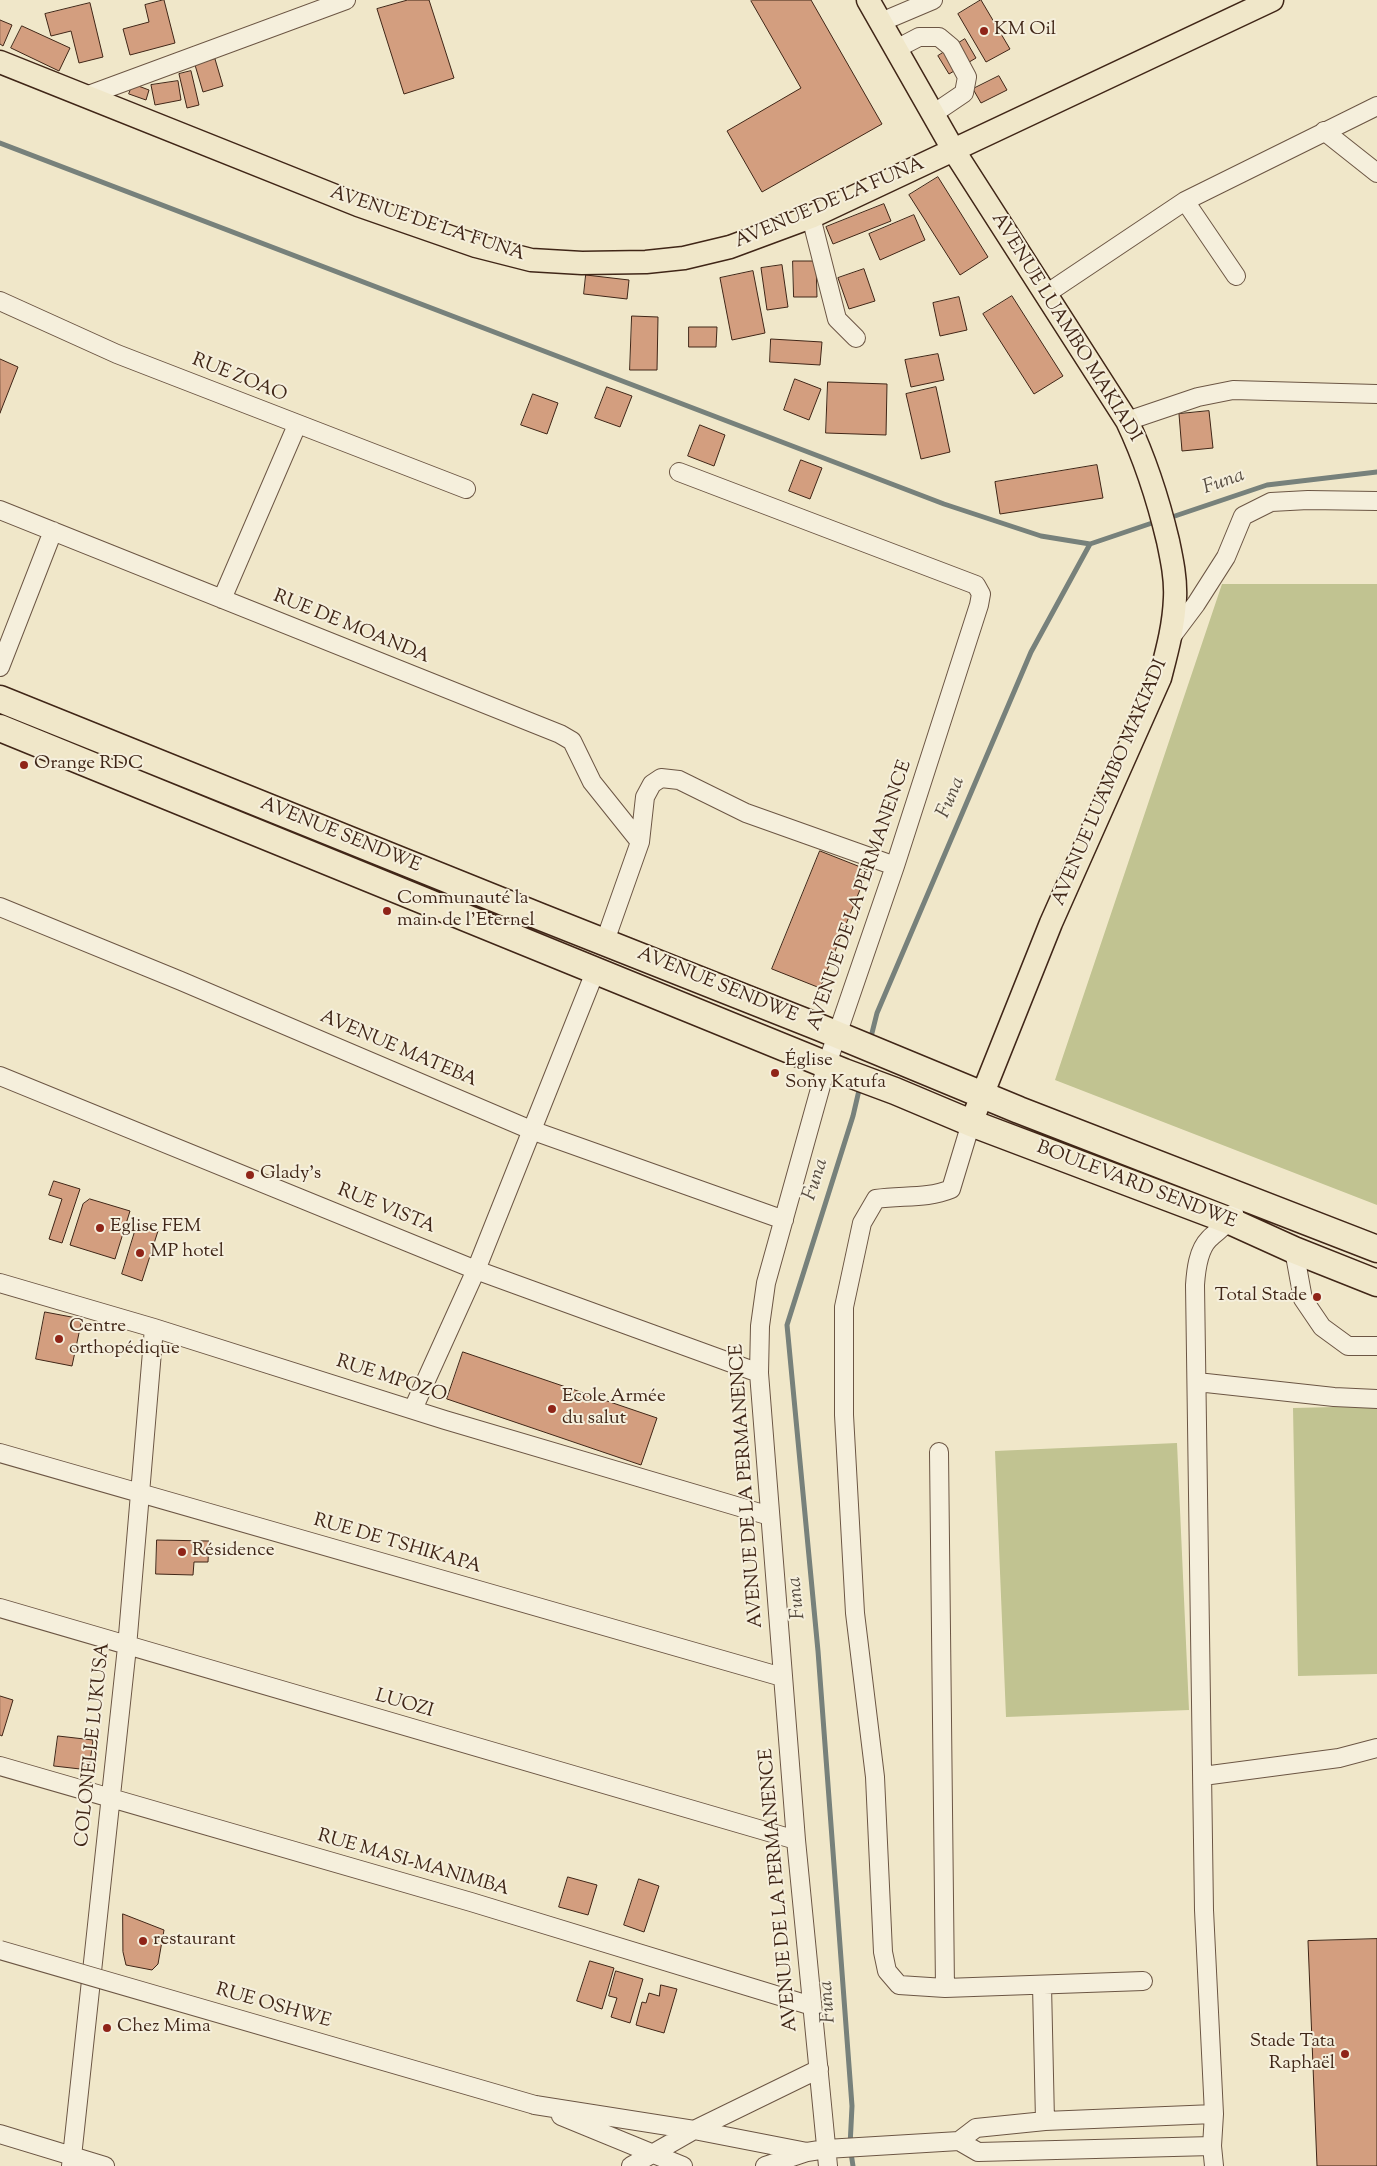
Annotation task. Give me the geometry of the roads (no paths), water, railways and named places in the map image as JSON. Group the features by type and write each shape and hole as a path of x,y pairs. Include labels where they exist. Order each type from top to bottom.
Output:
{"highway":[{"name":"AVENUE SENDWE","path":"0,699 541,918 605,941 903,1063"},
{"name":"AVENUE SENDWE","path":"0,728 595,972 895,1091"},
{"name":"BOULEVARD SENDWE","path":"903,1063 1377,1249"},
{"name":"BOULEVARD SENDWE","path":"895,1091 971,1123 1230,1221 1294,1250 1377,1283"}],"main road":[{"name":"AVENUE LUAMBO MAKIADI","path":"868,0 954,151 1127,421 1140,448 1158,498 1172,560 1175,598 1172,636 1160,678 1051,923 984,1095 971,1123"},
{"name":"AVENUE DE LA FUNA","path":"0,62 358,205 476,246 531,260 646,262 684,258 730,247 810,217 1272,0"}],"street":[{"path":"86,96 346,0"},
{"path":"881,22 933,0"},
{"path":"896,48 919,37 939,37 951,47 967,76 964,93 933,114"},
{"path":"1046,294 1185,201 1377,106"},
{"path":"1324,131 1377,173"},
{"path":"1185,201 1236,276"},
{"path":"810,217 837,319 856,338"},
{"name":"RUE ZOAO","path":"0,300 118,354 466,489"},
{"path":"1127,421 1198,396 1233,390 1377,394"},
{"path":"222,599 297,424"},
{"name":"AVENUE DE LA PERMANENCE","path":"679,472 976,585 981,594 894,866 847,1039 835,1068 784,1220 766,1282 760,1326 759,1373 782,1677 826,2157"},
{"path":"1172,636 1196,604 1226,557 1243,516 1271,502 1308,500 1377,501"},
{"name":"RUE DE MOANDA","path":"0,510 560,734 572,742 592,782 640,842"},
{"path":"0,667 53,531"},
{"path":"605,941 640,842 645,797 652,784 661,778 679,780 746,814 894,866"},
{"name":"AVENUE MATEBA","path":"0,907 190,985 531,1130 784,1220"},
{"path":"413,1409 476,1270 595,972"},
{"name":"RUE VISTA","path":"0,1076 476,1270 759,1373"},
{"path":"971,1123 951,1189 935,1196 896,1196 876,1200 862,1223 844,1308 844,1416 855,1613 875,1777 883,1952 887,1972 899,1985 945,1988 1144,1981"},
{"path":"1214,2166 1212,2146 1214,2114 1204,1910 1195,1285 1197,1263 1207,1241 1230,1221 1244,1196"},
{"path":"1294,1250 1303,1299 1322,1327 1348,1346 1377,1346"},
{"name":"RUE MPOZO","path":"0,1283 154,1328 615,1472 770,1516"},
{"name":"COLONELLE LUKUSA","path":"72,2161 90,1977 127,1647 138,1493 154,1328"},
{"path":"1197,1382 1334,1397 1377,1399"},
{"path":"939,1452 945,1988"},
{"name":"RUE DE TSHIKAPA","path":"0,1453 782,1677"},
{"name":"LUOZI","path":"0,1608 127,1647 796,1840"},
{"path":"1203,1776 1339,1758 1377,1748"},
{"name":"RUE MASI-MANIMBA","path":"0,1766 471,1902 812,2006"},
{"name":"RUE OSHWE","path":"0,1950 535,2105"},
{"path":"1042,1985 1045,2121"},
{"path":"631,2166 694,2130 818,2069"},
{"path":"535,2105 694,2130 826,2157 845,2146 959,2141 978,2152 1212,2146"},
{"path":"535,2105 683,2166"},
{"path":"959,2141 976,2128 1045,2121 1214,2114"},
{"path":"0,2134 72,2161 105,2166"},
{"path":"765,2166 807,2152"}],"waterway":[{"path":"0,143 944,504 1041,536 1090,544"},
{"name":"Funa","path":"1169,518 1267,485 1377,472"},
{"name":"Funa","path":"870,1041 877,1013 1031,652 1090,544 1158,521"},
{"name":"Funa","path":"853,2166 850,2146 852,2106 818,1651 787,1325 853,1116 860,1086"}],"place":[{"name":"KM Oil","path":"984,31"},
{"name":"Orange RDC","path":"24,765"},
{"name":"Communauté la main de l'Eternel","path":"387,911"},
{"name":"Église Sony Katufa","path":"775,1073"},
{"name":"Glady's","path":"250,1175"},
{"name":"Eglise FEM","path":"100,1228"},
{"name":"MP hotel","path":"140,1253"},
{"name":"Total Stade","path":"1317,1297"},
{"name":"Centre orthopédique","path":"59,1339"},
{"name":"Ecole Armée du salut","path":"552,1409"},
{"name":"Résidence","path":"182,1552"},
{"name":"restaurant","path":"143,1941"},
{"name":"Chez Mima","path":"107,2028"},
{"name":"Stade Tata Raphaël","path":"1345,2054"}]}
